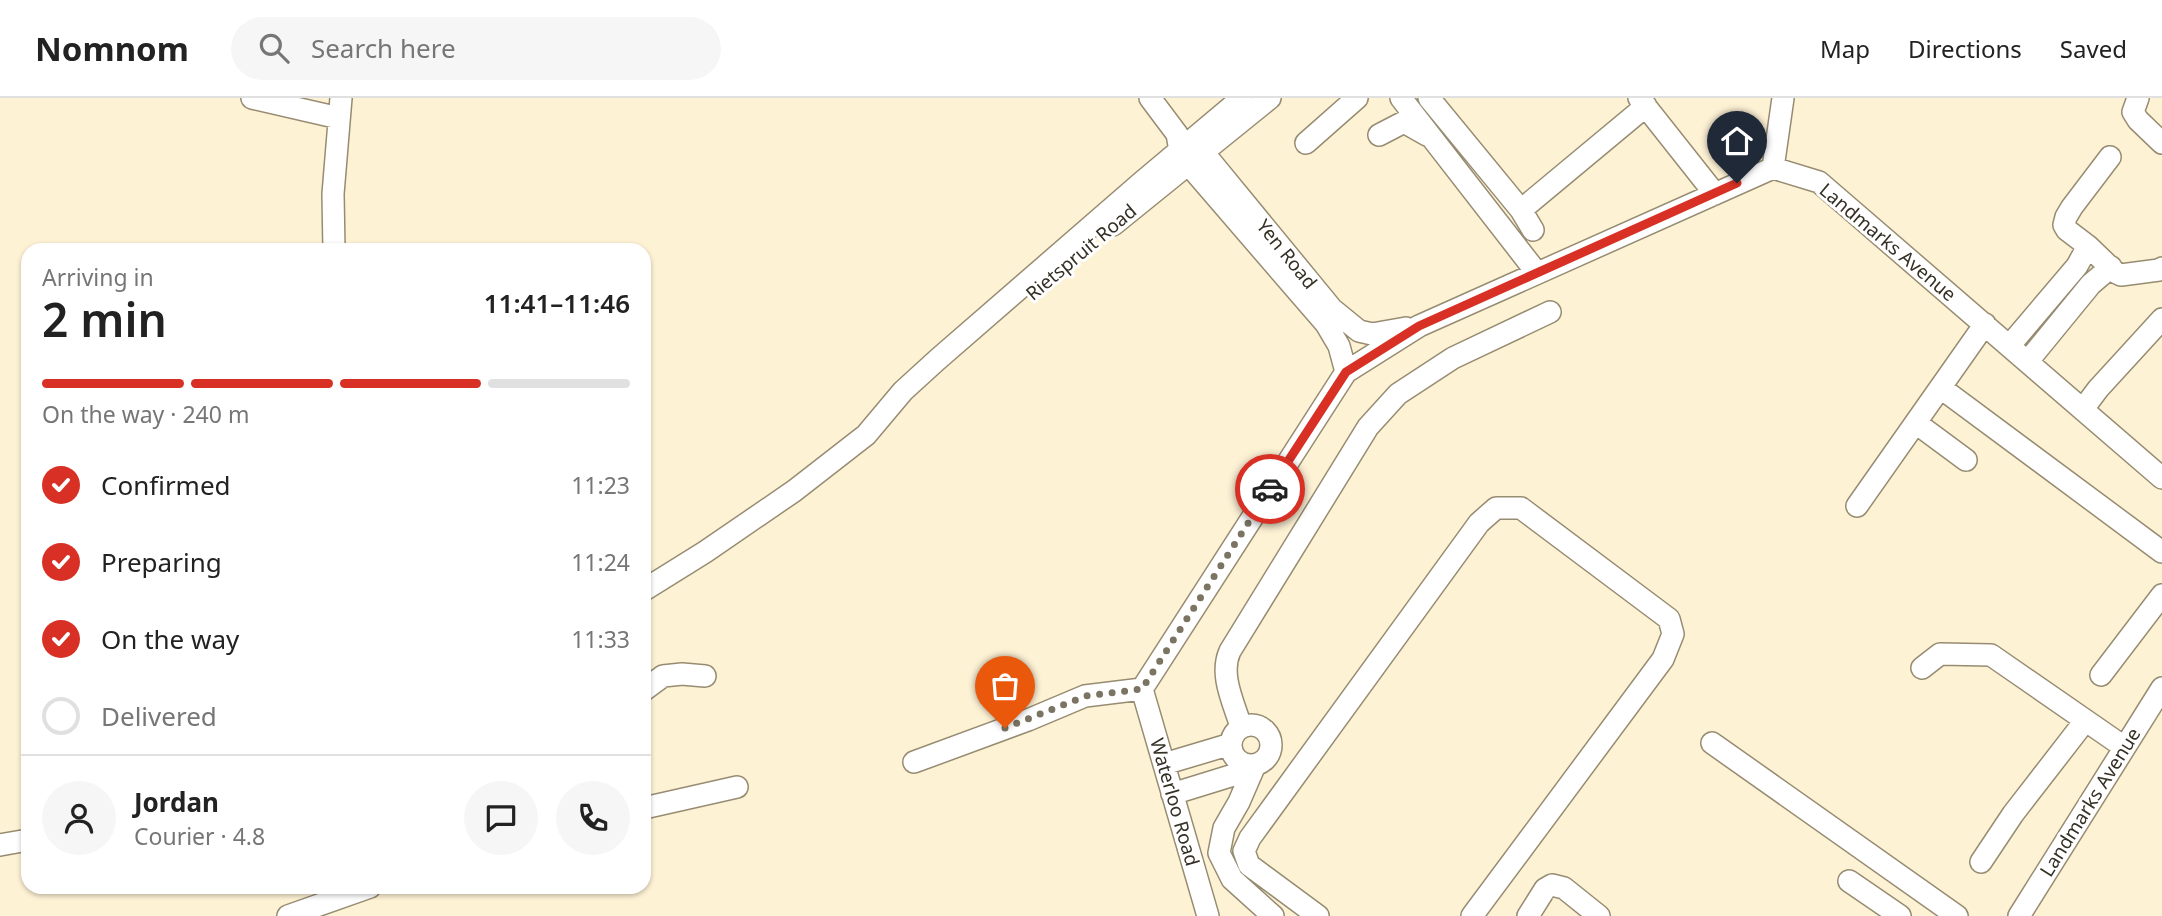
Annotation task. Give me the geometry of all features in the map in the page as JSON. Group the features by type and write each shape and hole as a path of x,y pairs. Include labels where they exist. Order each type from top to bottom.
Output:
{"street":[{"path":"252,98 340,108 333,194 334,243"},
{"name":"Yen Road","path":"1150,98 1326,324 1339,346 1346,372"},
{"name":"Rietspruit Road","path":"651,586 794,491 866,435 892,405 926,384 1041,285 1242,98"},
{"name":"Rietspruit Road","path":"1189,148 1270,98"},
{"path":"1306,143 1357,98"},
{"path":"1401,98 1537,273"},
{"path":"1429,98 1521,211 1533,230"},
{"path":"914,762 1086,696 1142,689 1346,372 1419,326 1773,168 1783,98"},
{"path":"2138,98 2133,112 2162,143"},
{"path":"1521,211 1643,102 1715,194"},
{"path":"1380,135 1404,122 1432,138"},
{"name":"Yen Road","path":"1189,148 1332,309 1359,331 1372,334 1419,326"},
{"path":"2110,157 2072,207 2064,225 2121,275 2162,268"},
{"name":"Landmarks Avenue","path":"1773,168 1819,182 2162,478"},
{"path":"2010,345 2077,265 2088,246"},
{"path":"2028,361 2091,284 2111,267"},
{"path":"1252,765 1239,761 1234,756 1236,736 1225,674 1226,659 1368,427 1398,394 1453,358 1550,312"},
{"path":"2083,409 2162,319"},
{"path":"1857,506 1985,324"},
{"path":"1941,388 2162,552"},
{"path":"1916,423 1966,460"},
{"path":"1313,915 1249,865 1244,851 1250,838 1479,523 1496,508 1521,508 1669,619 1673,634 1663,659 1472,916"},
{"path":"2101,675 2162,595"},
{"path":"1922,668 1940,654 1991,654 2124,747"},
{"path":"651,685 663,676 705,676"},
{"name":"Landmarks Avenue","path":"2019,916 2162,688"},
{"name":"Waterloo Road","path":"1142,689 1208,916"},
{"path":"1980,862 2013,814 2085,721"},
{"path":"1164,764 1236,736 1247,725 1260,726 1269,735 1272,748 1261,763 1252,765 1240,774 1172,794"},
{"path":"1713,743 1953,915"},
{"path":"1252,765 1238,802 1224,828 1219,853 1232,879 1273,916"},
{"path":"651,806 737,787"},
{"path":"0,845 21,840"},
{"path":"1849,881 1900,916"},
{"path":"1528,916 1545,889 1552,885 1564,888 1596,915"},
{"path":"288,916 350,894"}],"way so far":[{"path":"1005,728 1086,696 1142,689 1270,489"}],"route":[{"path":"1270,489 1346,372 1419,326 1737,183"}]}
